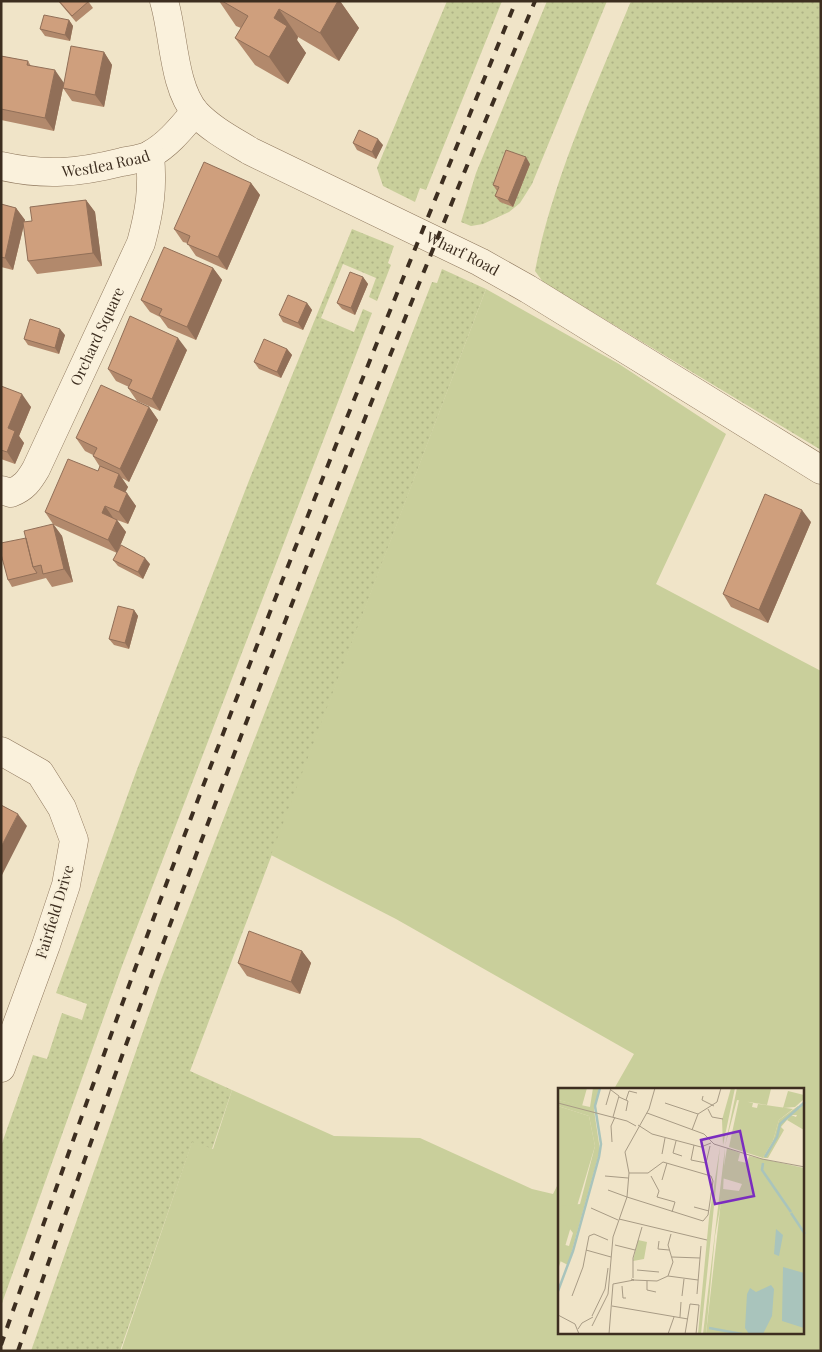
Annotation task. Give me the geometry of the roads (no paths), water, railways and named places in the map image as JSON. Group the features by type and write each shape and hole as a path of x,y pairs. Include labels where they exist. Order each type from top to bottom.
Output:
{"street":[{"name":"Wharf Road","path":"164,1 181,84 195,112 220,132 250,151 480,262 528,289 821,470"},
{"name":"Westlea Road","path":"1,166 26,172 62,173 95,169 150,155 168,142 195,112"},
{"name":"Orchard Square","path":"1,490 11,494 20,490 27,484 36,469 142,243 151,206 153,182 150,155"},
{"name":"Fairfield Drive","path":"1,751 40,774 62,808 74,840 66,885 1,1068"}],"railway":[{"path":"1,1345 107,1045 254,653 327,466 516,1"},
{"path":"18,1351 77,1180 201,841 331,503 535,1"}]}
